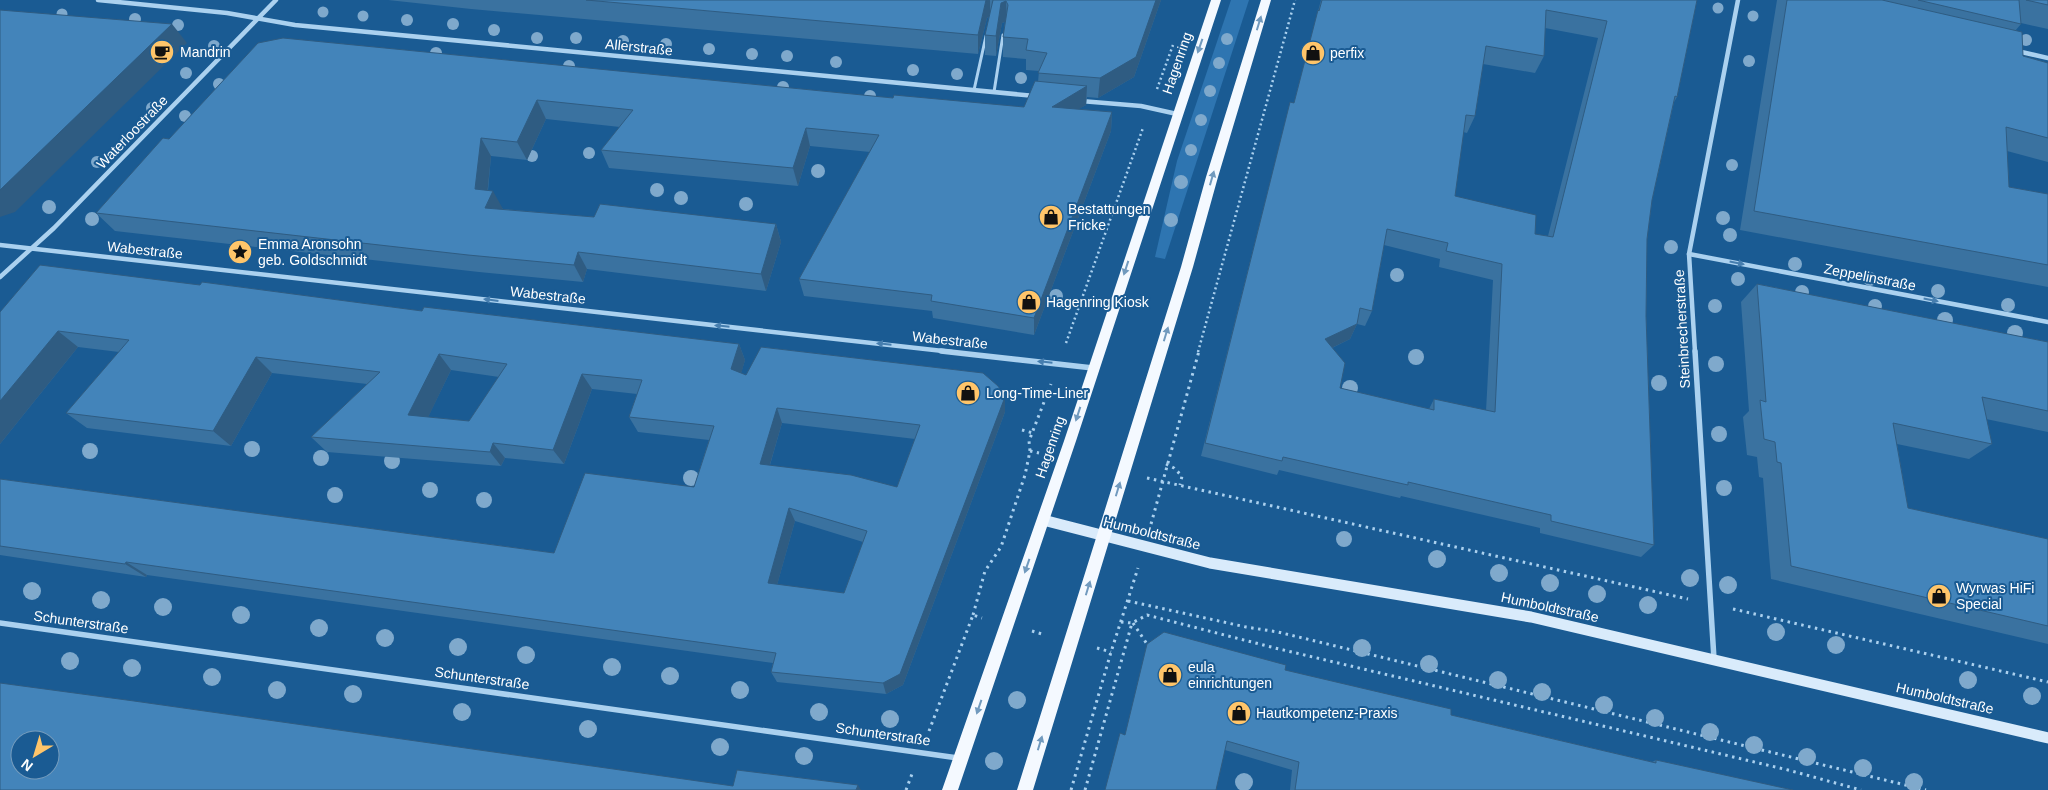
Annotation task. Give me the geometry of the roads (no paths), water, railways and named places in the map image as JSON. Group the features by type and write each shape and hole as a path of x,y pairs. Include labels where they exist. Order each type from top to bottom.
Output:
{"main road":[{"name":"Hagenring","path":"950,790 1043,520 1216,0"},
{"path":"1025,790 1266,0"},
{"name":"Humboldtstraße","path":"1043,520 1210,563 1531,617 2048,738"}],"street":[{"name":"Allerstraße","path":"98,0 227,13 305,26 1043,97"},
{"name":"Waterloostraße","path":"0,277 54,228 276,0"},
{"name":"Steinbrecherstraße","path":"1714,660 1689,254 1738,0"},
{"path":"2011,49 2048,58"},
{"path":"1072,100 1150,108 1177,114"},
{"name":"Wabestraße","path":"0,245 1093,368"},
{"name":"Zeppelinstraße","path":"1689,254 2048,322"},
{"name":"Schunterstraße","path":"0,623 961,759"}],"lane":[{"path":"974,90 988,28"},
{"path":"994,92 1004,34"}],"place":[{"name":"Mandrin","path":"162,52"},
{"name":"perfix","path":"1313,53"},
{"name":"Bestattungen Fricke","path":"1051,217"},
{"name":"Emma Aronsohn geb. Goldschmidt","path":"240,252"},
{"name":"Hagenring Kiosk","path":"1029,302"},
{"name":"Long-Time-Liner","path":"968,393"},
{"name":"Wyrwas HiFi Special","path":"1939,596"},
{"name":"eula einrichtungen","path":"1170,675"},
{"name":"Hautkompetenz-Praxis","path":"1239,713"}]}
